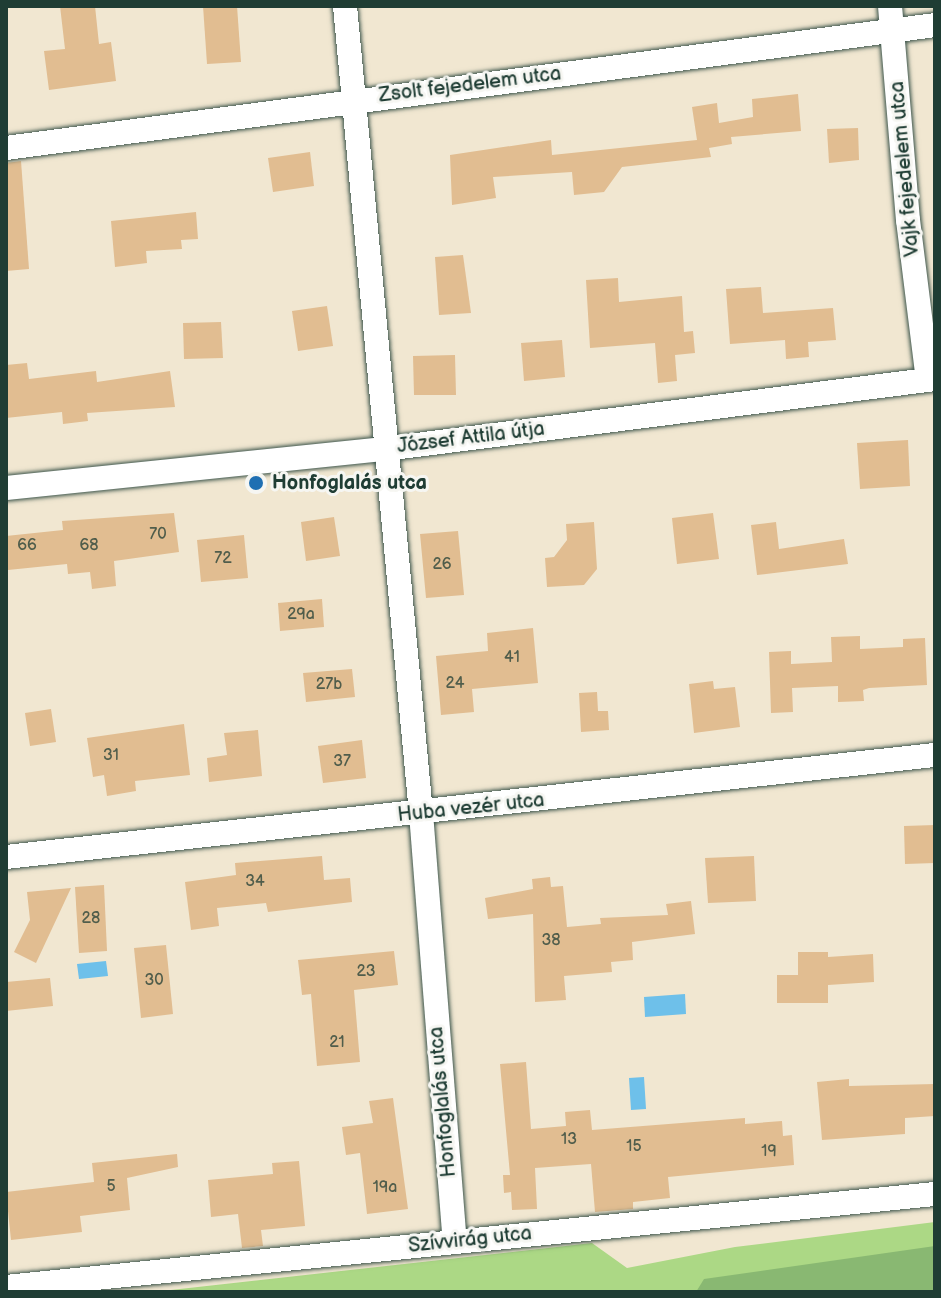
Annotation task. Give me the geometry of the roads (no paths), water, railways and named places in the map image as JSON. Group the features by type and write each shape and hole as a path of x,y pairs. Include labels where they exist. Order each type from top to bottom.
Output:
{"street":[{"name":"Honfoglalás utca","path":"345,6 421,813 455,1242"},
{"name":"Vajk fejedelem utca","path":"890,6 908,220 932,380"},
{"name":"Zsolt fejedelem utca","path":"6,148 935,25"},
{"name":"József Attila útja","path":"6,488 385,449 932,380"},
{"name":"Huba vezér utca","path":"6,857 935,755"},
{"name":"Szívvirág utca","path":"6,1287 935,1194"}],"water":[{"path":"106,961 108,976 79,979 77,964"},
{"path":"685,994 686,1014 645,1017 644,997"},
{"path":"644,1077 646,1109 631,1110 629,1078"}],"place":[{"name":"Honfoglalás utca","path":"256,483"}]}
